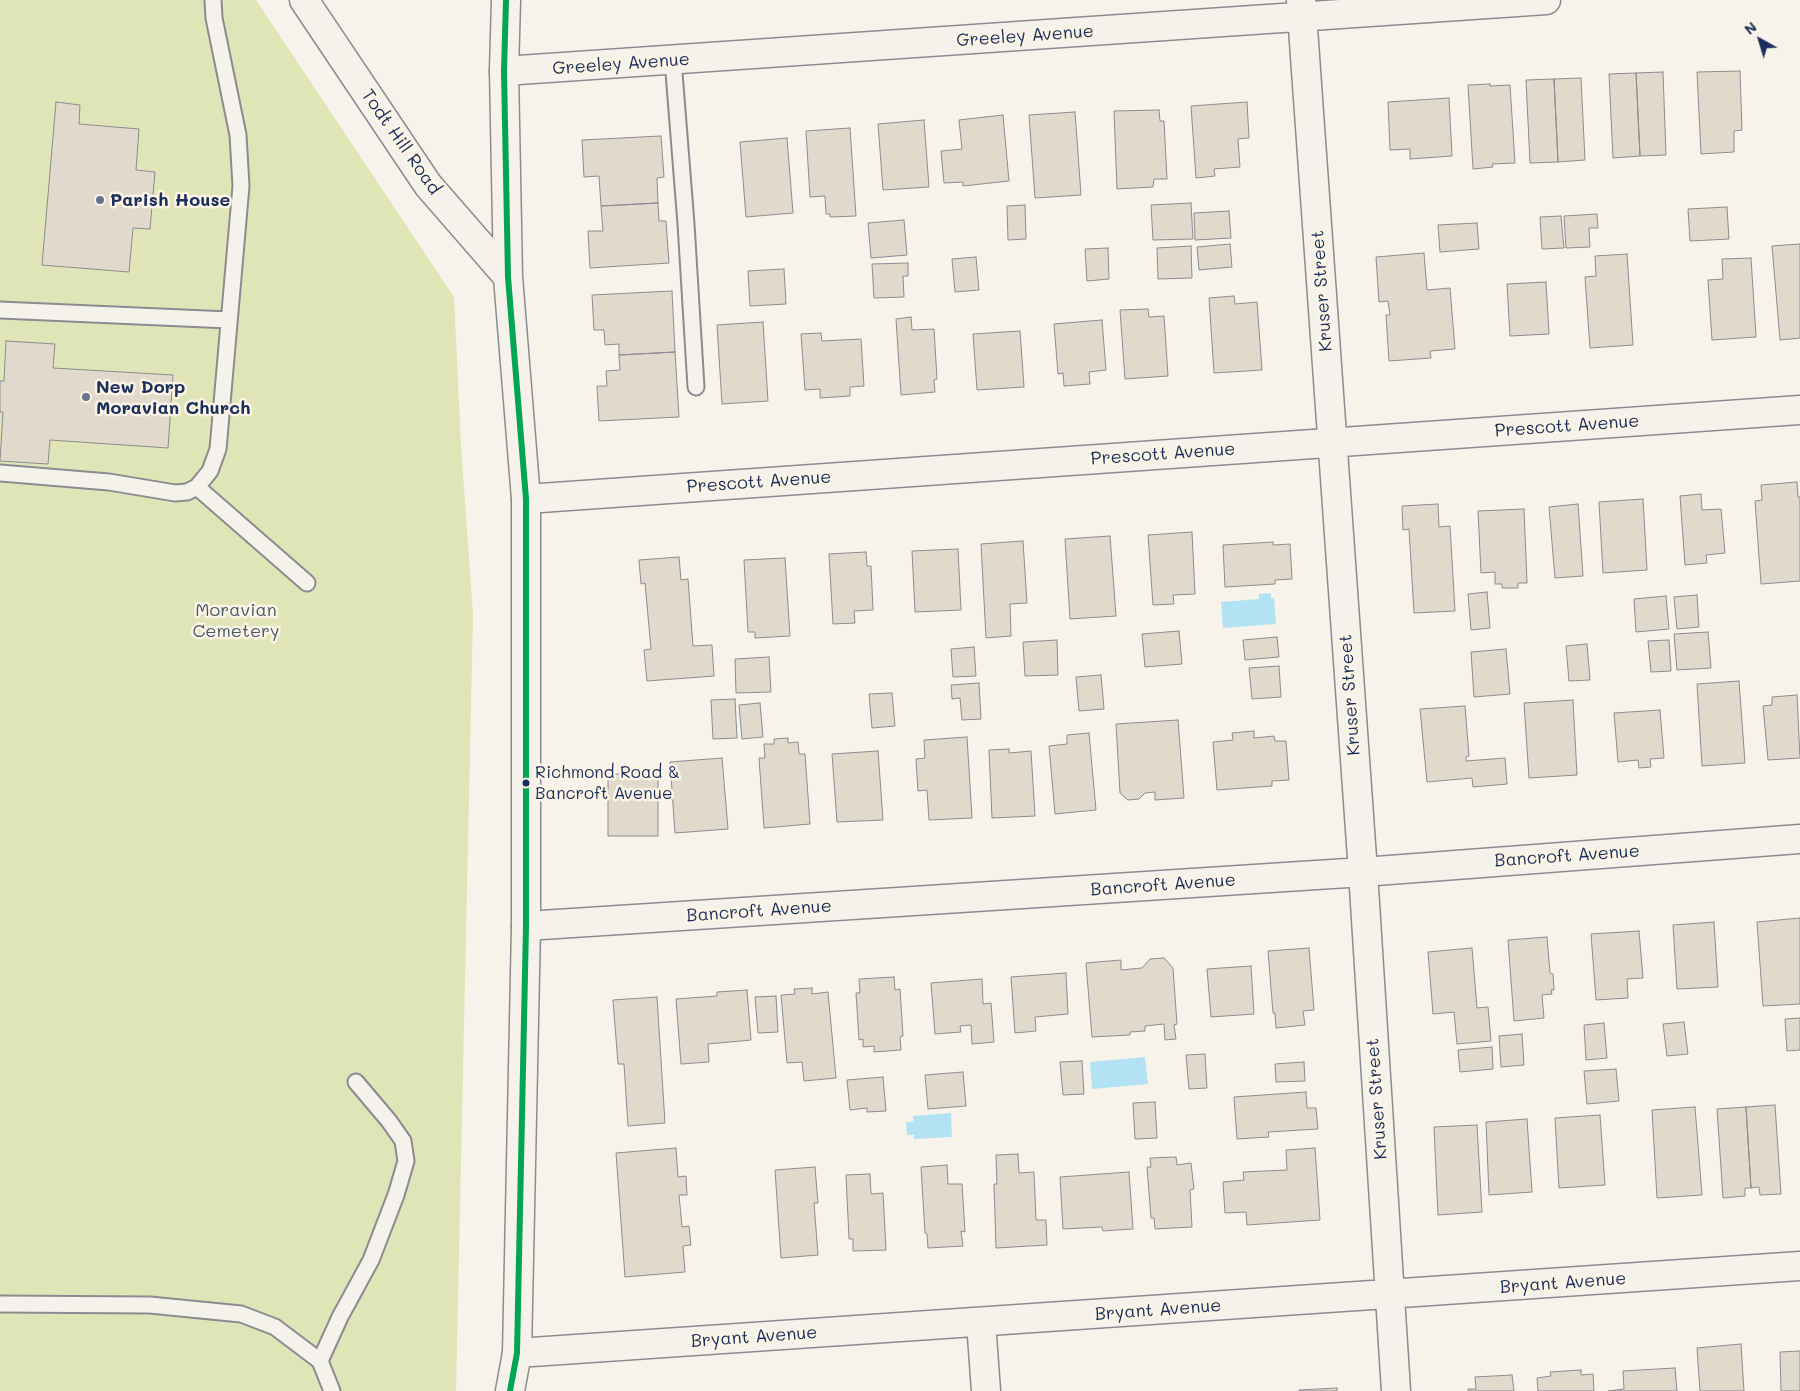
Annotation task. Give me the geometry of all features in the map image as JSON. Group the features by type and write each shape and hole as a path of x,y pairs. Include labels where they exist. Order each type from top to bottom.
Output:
{"street":[{"name":"Todt Hill Road","path":"304,0 428,185 508,277"},
{"path":"506,0 504,71 508,277 526,499 526,926 517,1353 510,1391"},
{"name":"Greeley Avenue","path":"504,71 673,60 1302,9 1546,0"},
{"name":"Kruser Street","path":"1302,9 1363,872 1396,1391"},
{"name":"Prescott Avenue","path":"526,499 1800,410"},
{"name":"Bancroft Avenue","path":"526,926 1363,872 1800,839"},
{"name":"Bryant Avenue","path":"517,1353 1800,1266"},
{"path":"981,1322 986,1391"}],"lane":[{"path":"0,473 109,482 175,493 187,492 197,487 210,471 218,448 241,186 238,135 214,18 213,0"},
{"path":"673,60 696,387"},
{"path":"0,310 229,320"},
{"path":"197,487 307,583"},
{"path":"320,1361 340,1317 371,1260 396,1195 406,1161 403,1141 389,1120 356,1082"},
{"path":"0,1304 150,1305 241,1314 275,1327 320,1361 332,1391"}],"green space":[{"name":"Moravian Cemetery","path":"0,0 256,0 454,297 461,445 473,615 456,1391 0,1391"}],"water":[{"path":"1271,593 1271,598 1274,598 1276,624 1223,628 1221,602 1259,599 1259,594"},
{"path":"1145,1057 1148,1084 1092,1089 1090,1062"},
{"path":"951,1113 952,1137 914,1139 914,1135 907,1135 906,1122 913,1122 913,1116"}],"building":[{"path":"1740,71 1742,130 1734,131 1734,152 1701,154 1697,72"},
{"path":"1663,72 1666,155 1640,156 1636,73"},
{"path":"1636,73 1640,156 1613,158 1609,74"},
{"path":"1581,78 1585,160 1558,162 1554,79"},
{"path":"1554,79 1558,162 1530,163 1526,80"},
{"path":"1490,84 1490,86 1510,85 1515,163 1492,164 1493,167 1473,169 1468,85"},
{"path":"1449,98 1452,156 1410,159 1410,149 1390,150 1388,102"},
{"name":"Parish House","path":"56,102 80,105 79,124 139,129 136,170 155,172 150,229 133,228 129,272 42,265"},
{"path":"1247,102 1249,138 1238,139 1240,167 1214,169 1215,176 1196,178 1191,106"},
{"path":"1159,110 1160,121 1164,121 1167,179 1154,179 1153,187 1117,189 1114,111"},
{"path":"1075,112 1081,195 1035,198 1029,115"},
{"path":"1003,115 1009,181 963,186 963,182 944,183 941,151 962,149 959,120"},
{"path":"924,120 929,187 883,190 878,124"},
{"path":"850,128 856,216 830,217 830,214 826,214 825,196 810,197 806,131"},
{"path":"661,136 664,177 657,178 658,203 601,206 599,176 584,177 582,140"},
{"path":"787,138 793,213 746,217 740,142"},
{"path":"658,203 659,221 666,221 669,263 590,268 588,231 603,231 601,206"},
{"path":"1191,203 1193,239 1153,240 1151,205"},
{"path":"1025,205 1026,239 1008,240 1007,206"},
{"path":"1727,207 1729,239 1690,241 1688,209"},
{"path":"1229,211 1231,238 1195,240 1194,213"},
{"path":"1597,214 1598,228 1589,228 1590,247 1566,248 1564,216"},
{"path":"1561,216 1564,248 1542,249 1540,217"},
{"path":"904,220 907,255 871,258 868,223"},
{"path":"1477,223 1479,249 1440,252 1438,225"},
{"path":"1230,244 1232,267 1199,270 1197,247"},
{"path":"1800,244 1800,338 1780,340 1772,246"},
{"path":"1191,246 1192,278 1158,279 1157,248"},
{"path":"1108,248 1109,279 1087,281 1085,249"},
{"path":"1424,253 1427,290 1450,288 1455,349 1430,351 1431,358 1389,361 1386,315 1390,315 1388,301 1379,302 1376,257"},
{"path":"1627,254 1633,345 1590,348 1585,277 1596,276 1595,256"},
{"path":"976,257 979,290 955,292 952,259"},
{"path":"1751,258 1756,337 1712,340 1708,280 1723,279 1722,259"},
{"path":"908,263 908,276 903,276 904,297 874,298 872,264"},
{"path":"784,269 786,304 750,306 748,271"},
{"path":"1546,282 1549,334 1510,336 1507,284"},
{"path":"672,291 675,352 619,355 619,344 605,345 604,330 594,330 592,295"},
{"path":"1234,296 1235,304 1257,302 1262,370 1214,373 1209,298"},
{"path":"1148,309 1149,317 1164,316 1168,376 1125,379 1120,310"},
{"path":"911,317 912,330 934,329 937,379 934,380 935,392 901,395 896,319"},
{"path":"1102,320 1106,370 1089,372 1090,384 1064,386 1063,373 1058,374 1054,324"},
{"path":"763,322 768,401 722,404 717,325"},
{"path":"1020,331 1024,387 977,390 973,334"},
{"path":"821,333 822,341 861,339 864,386 850,387 850,396 820,398 820,389 805,390 801,334"},
{"name":"New Dorp Moravian Church","path":"6,341 55,344 53,368 173,375 168,448 50,440 48,464 0,461 3,412 0,412 0,381 4,381"},
{"path":"675,352 679,417 599,421 597,386 607,386 606,371 620,370 619,355"},
{"path":"1797,482 1798,497 1800,497 1800,581 1761,584 1755,501 1762,500 1761,485"},
{"path":"1701,494 1702,510 1721,509 1725,553 1706,555 1707,563 1685,565 1680,496"},
{"path":"1643,499 1647,570 1603,573 1599,502"},
{"path":"1438,504 1439,527 1450,526 1455,611 1414,613 1409,529 1403,530 1402,506"},
{"path":"1578,504 1583,576 1555,578 1549,507"},
{"path":"1524,509 1527,583 1518,583 1518,588 1502,588 1502,584 1495,584 1495,572 1481,573 1478,511"},
{"path":"1192,532 1195,594 1173,595 1174,604 1153,605 1148,535"},
{"path":"1110,536 1116,616 1070,619 1065,539"},
{"path":"1023,541 1027,603 1010,604 1011,636 986,638 981,544"},
{"path":"1273,542 1273,545 1290,544 1292,579 1275,580 1275,584 1225,587 1223,545"},
{"path":"958,549 961,610 915,612 912,551"},
{"path":"866,552 867,566 871,566 873,610 854,611 855,623 833,624 829,554"},
{"path":"679,557 681,580 688,579 693,646 712,645 714,676 647,681 644,650 651,649 645,583 641,584 639,560"},
{"path":"785,558 790,636 755,638 755,632 748,632 744,560"},
{"path":"1487,592 1490,628 1471,630 1468,594"},
{"path":"1697,595 1699,627 1677,629 1674,597"},
{"path":"1666,596 1669,629 1636,632 1634,599"},
{"path":"1179,631 1182,664 1145,667 1142,634"},
{"path":"1708,632 1711,668 1677,670 1674,634"},
{"path":"1277,637 1279,657 1245,660 1243,640"},
{"path":"1057,640 1058,675 1025,676 1023,642"},
{"path":"1669,640 1671,671 1651,672 1648,641"},
{"path":"1587,644 1590,680 1569,681 1566,646"},
{"path":"974,647 976,676 953,677 951,649"},
{"path":"1506,649 1510,694 1474,697 1471,652"},
{"path":"769,657 771,692 736,693 735,659"},
{"path":"1279,666 1281,697 1252,699 1249,668"},
{"path":"1101,675 1104,709 1079,711 1076,677"},
{"path":"1739,681 1745,763 1702,766 1697,684"},
{"path":"979,683 981,719 962,720 960,698 952,699 951,685"},
{"path":"892,693 895,726 872,728 869,694"},
{"path":"1797,695 1800,758 1768,760 1763,706 1772,705 1772,697"},
{"path":"735,699 737,738 713,739 711,700"},
{"path":"1573,700 1577,775 1529,778 1524,703"},
{"path":"760,703 763,737 742,739 739,705"},
{"path":"1465,706 1469,756 1466,757 1466,761 1505,758 1507,784 1473,787 1472,778 1427,782 1420,709"},
{"path":"1660,710 1664,758 1650,759 1651,767 1639,768 1638,760 1618,762 1614,713"},
{"path":"1178,720 1184,798 1155,800 1155,792 1145,793 1139,799 1128,800 1120,793 1116,724"},
{"path":"1254,731 1254,738 1274,736 1275,741 1286,741 1289,780 1272,781 1272,786 1217,790 1213,742 1233,740 1232,733"},
{"path":"1089,733 1096,810 1055,814 1049,746 1067,744 1067,735"},
{"path":"967,737 972,818 929,820 927,790 918,791 916,759 925,758 924,740"},
{"path":"788,738 788,743 798,742 799,754 805,754 810,824 764,828 759,758 765,758 764,744 774,744 774,739"},
{"path":"1009,749 1009,753 1031,751 1035,816 992,818 989,750"},
{"path":"878,751 883,820 837,822 832,754"},
{"path":"722,758 728,829 675,833 670,762"},
{"path":"608,774 658,774 658,836 608,836"},
{"path":"1800,918 1800,1004 1763,1006 1757,922"},
{"path":"1714,922 1718,987 1677,989 1673,925"},
{"path":"1639,931 1643,978 1627,979 1628,998 1596,1000 1591,934"},
{"path":"1547,937 1550,973 1553,974 1554,990 1551,990 1552,994 1542,995 1544,1018 1514,1021 1508,940"},
{"path":"1309,948 1314,1010 1303,1011 1305,1025 1276,1028 1268,951"},
{"path":"1472,948 1477,1008 1488,1007 1491,1041 1457,1044 1454,1012 1433,1014 1428,952"},
{"path":"1164,958 1173,968 1177,1024 1174,1025 1176,1039 1165,1040 1164,1024 1145,1026 1145,1031 1130,1032 1130,1035 1092,1037 1086,963 1121,960 1121,970 1142,968 1150,959"},
{"path":"1251,966 1254,1014 1211,1017 1207,969"},
{"path":"1066,973 1068,1014 1035,1017 1036,1031 1015,1033 1011,977"},
{"path":"894,977 895,990 900,989 903,1036 900,1037 901,1050 874,1052 874,1046 863,1047 863,1039 859,1040 856,993 860,993 859,979"},
{"path":"982,979 983,1004 991,1003 994,1042 972,1044 971,1025 960,1026 961,1032 935,1034 931,983"},
{"path":"812,988 812,994 828,992 836,1078 804,1081 802,1062 787,1063 781,995 795,994 794,989"},
{"path":"747,990 751,1040 708,1044 709,1062 681,1064 676,999 717,996 717,992"},
{"path":"776,996 778,1032 758,1033 755,997"},
{"path":"657,997 665,1123 628,1126 624,1064 618,1064 613,1000"},
{"path":"1800,1018 1800,1050 1787,1051 1785,1019"},
{"path":"1684,1022 1688,1054 1667,1056 1663,1024"},
{"path":"1604,1023 1607,1058 1586,1060 1584,1025"},
{"path":"1522,1034 1524,1065 1501,1067 1499,1036"},
{"path":"1492,1047 1493,1069 1460,1072 1458,1050"},
{"path":"1205,1054 1207,1088 1189,1089 1186,1055"},
{"path":"1082,1061 1084,1094 1063,1095 1060,1062"},
{"path":"1304,1062 1305,1081 1276,1082 1275,1064"},
{"path":"1616,1069 1619,1101 1587,1104 1584,1071"},
{"path":"963,1072 966,1106 928,1109 925,1075"},
{"path":"883,1077 886,1111 867,1112 867,1108 850,1110 847,1080"},
{"path":"1306,1092 1307,1108 1316,1108 1318,1129 1268,1132 1269,1137 1237,1139 1234,1097"},
{"path":"1155,1102 1157,1138 1135,1139 1133,1103"},
{"path":"1775,1105 1781,1194 1760,1195 1759,1187 1751,1188 1746,1107"},
{"path":"1695,1107 1702,1195 1657,1198 1652,1110"},
{"path":"1746,1107 1751,1188 1745,1188 1745,1196 1723,1198 1717,1109"},
{"path":"1600,1115 1605,1185 1559,1188 1555,1118"},
{"path":"1527,1119 1532,1192 1489,1195 1486,1122"},
{"path":"1477,1125 1482,1212 1438,1215 1434,1127"},
{"path":"676,1148 678,1177 686,1176 687,1195 679,1195 682,1227 689,1226 691,1245 683,1246 685,1272 625,1277 616,1153"},
{"path":"1315,1148 1320,1220 1247,1225 1246,1212 1225,1213 1223,1182 1244,1180 1243,1172 1287,1170 1286,1150"},
{"path":"1018,1154 1019,1173 1034,1172 1036,1220 1046,1220 1047,1245 996,1248 994,1184 997,1184 996,1155"},
{"path":"1176,1157 1177,1165 1191,1163 1194,1189 1190,1190 1192,1227 1155,1229 1154,1218 1151,1218 1147,1167 1151,1167 1150,1158"},
{"path":"947,1165 948,1184 962,1184 965,1232 961,1231 963,1246 928,1248 927,1234 925,1233 921,1167"},
{"path":"815,1167 818,1203 814,1203 818,1255 781,1258 775,1170"},
{"path":"1129,1172 1133,1229 1103,1231 1102,1227 1063,1229 1060,1177"},
{"path":"870,1174 871,1194 883,1193 886,1250 853,1251 853,1239 849,1239 846,1175"},
{"path":"1741,1344 1744,1391 1700,1391 1697,1348"},
{"path":"1800,1351 1800,1391 1781,1391 1780,1352"},
{"path":"1675,1368 1677,1391 1608,1391 1624,1389 1623,1371"},
{"path":"1581,1370 1581,1375 1593,1374 1594,1391 1538,1391 1537,1378 1551,1376 1550,1372"},
{"path":"1512,1375 1514,1391 1468,1391 1468,1389 1476,1389 1475,1377"},
{"path":"1337,1388 1337,1391 1299,1391 1299,1390"}],"transit line":[{"path":"506,0 504,71 508,277 526,499 526,926 517,1353 510,1391"}],"place":[{"name":"Parish House","path":"100,200"},
{"name":"New Dorp Moravian Church","path":"86,397"},
{"name":"Richmond Road & Bancroft Avenue","path":"526,783"}]}
